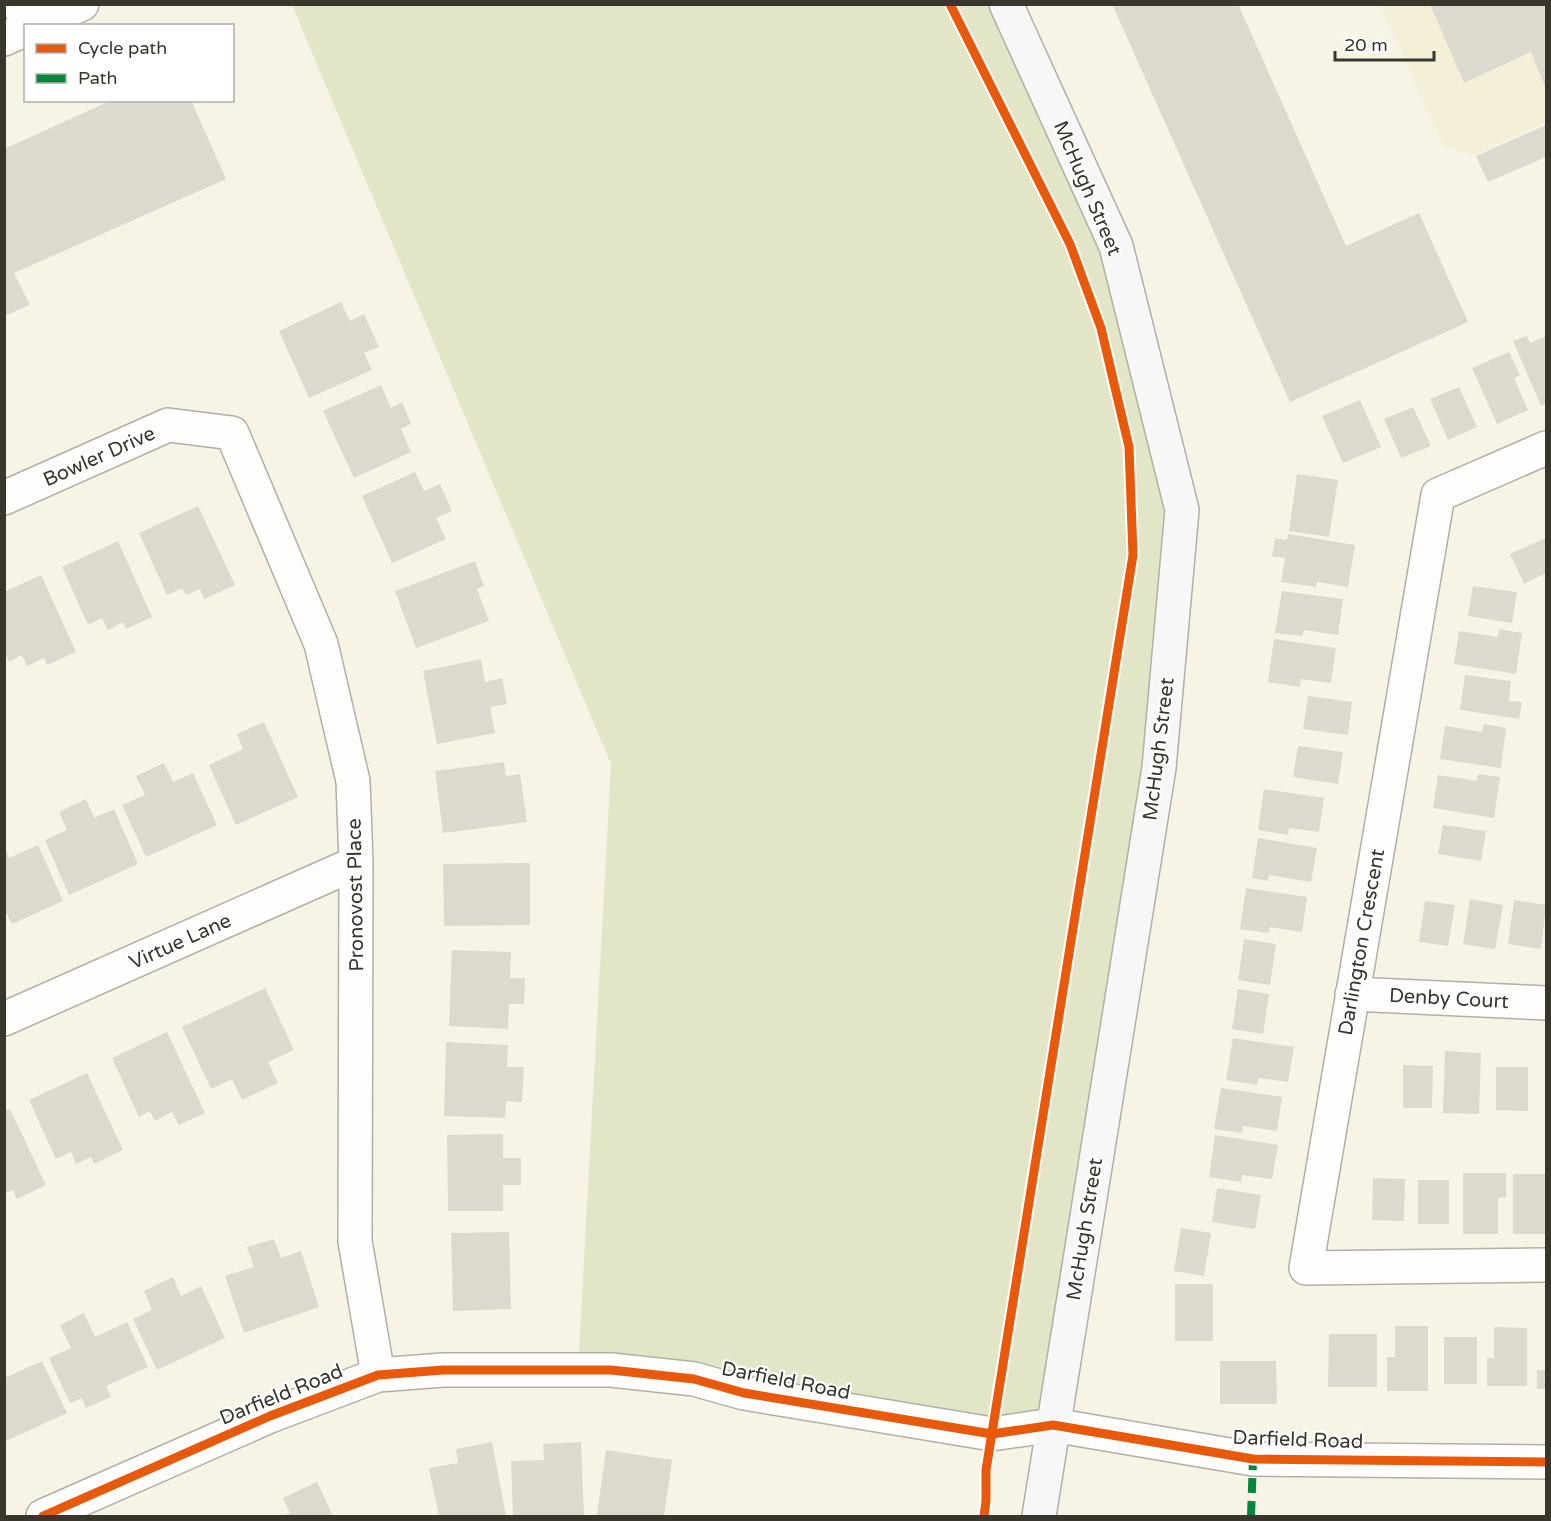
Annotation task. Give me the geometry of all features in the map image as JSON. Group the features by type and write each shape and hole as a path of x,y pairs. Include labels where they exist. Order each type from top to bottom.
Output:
{"main road":[{"name":"McHugh Street","path":"1006,4 1116,246 1182,510 1159,768 1039,1516"}],"street":[{"path":"19,4 27,24"},
{"path":"38,24 82,4"},
{"path":"4,39 24,30"},
{"name":"Bowler Drive","path":"4,498 168,425 232,434"},
{"name":"Pronovost Place","path":"232,434 321,644 353,781 356,863 355,1241 378,1375"},
{"name":"Darlington Crescent","path":"1546,448 1438,495 1306,1268 1546,1265"},
{"name":"Virtue Lane","path":"4,1019 356,863"},
{"name":"Denby Court","path":"1352,994 1546,1003"},
{"name":"Darfield Road","path":"43,1516 270,1416 378,1375 443,1370 611,1370 694,1379 744,1393 992,1434 1053,1425 1253,1459 1546,1462"}],"shaded area":[{"path":"1380,5 1546,5 1546,122 1475,155 1444,148"}],"green space":[{"path":"292,5 1006,5 1116,246 1182,510 1053,1425 611,1370 578,1370 611,764"}],"building":[{"path":"1112,4 1238,4 1346,246 1419,213 1468,322 1290,402"},
{"path":"1430,4 1546,4 1546,89 1531,52 1464,83"},
{"path":"108,102 192,102 226,179 14,273 30,305 4,316 4,149"},
{"path":"1546,125 1546,157 1488,182 1476,156"},
{"path":"341,302 350,321 364,314 379,347 364,353 372,370 309,398 279,331"},
{"path":"1527,336 1530,343 1546,336 1546,403 1541,406 1513,341"},
{"path":"1509,352 1520,375 1514,378 1528,410 1497,424 1472,368"},
{"path":"381,385 391,408 402,402 411,424 401,429 411,452 354,478 323,411"},
{"path":"1459,387 1477,427 1448,440 1430,399"},
{"path":"1360,400 1381,447 1343,463 1322,416"},
{"path":"1413,407 1431,446 1401,458 1384,419"},
{"path":"415,472 424,491 440,484 452,511 436,518 446,539 392,563 362,496"},
{"path":"1297,474 1338,480 1329,537 1289,531"},
{"path":"198,506 235,585 204,599 200,589 186,595 182,588 167,595 139,533"},
{"path":"1288,534 1355,545 1348,587 1317,582 1316,587 1281,582 1285,558 1272,556 1275,538 1287,540"},
{"path":"1546,538 1546,573 1524,584 1510,554"},
{"path":"118,541 152,617 126,629 123,622 108,630 102,618 88,625 62,567"},
{"path":"475,561 484,586 477,589 489,621 416,648 395,591"},
{"path":"41,575 76,652 47,665 44,658 27,666 22,655 9,662 4,652 4,592"},
{"path":"1473,586 1517,592 1512,623 1468,616"},
{"path":"1282,591 1343,599 1338,635 1304,630 1302,636 1275,633"},
{"path":"1499,629 1522,633 1516,674 1454,664 1459,631 1498,637"},
{"path":"1274,639 1336,648 1331,683 1301,679 1300,687 1268,682"},
{"path":"481,659 485,682 502,678 507,704 490,707 495,733 437,744 423,671"},
{"path":"1465,675 1511,681 1509,701 1522,702 1519,719 1460,710"},
{"path":"1308,696 1352,702 1348,735 1303,729"},
{"path":"264,722 298,797 236,825 209,765 243,749 237,734"},
{"path":"1484,724 1506,728 1501,768 1440,759 1445,726 1482,732"},
{"path":"1298,746 1343,752 1338,784 1293,777"},
{"path":"504,762 506,776 520,774 527,822 443,833 435,771"},
{"path":"164,763 173,782 193,773 217,825 146,857 122,805 145,795 136,776"},
{"path":"1478,774 1500,777 1494,818 1433,808 1438,775 1477,781"},
{"path":"1264,789 1324,798 1319,832 1289,828 1288,835 1258,830"},
{"path":"86,799 94,818 114,809 138,864 69,895 45,840 67,830 59,812"},
{"path":"1443,825 1486,831 1481,861 1438,854"},
{"path":"1258,838 1317,848 1311,882 1269,875 1268,881 1252,878"},
{"path":"38,845 63,901 12,924 7,914 4,915 4,846 9,858"},
{"path":"530,863 530,925 444,926 443,864"},
{"path":"1246,888 1307,897 1302,932 1270,927 1269,933 1240,929"},
{"path":"1470,899 1503,905 1495,949 1463,944"},
{"path":"1514,900 1546,905 1541,949 1508,944"},
{"path":"1425,901 1455,905 1448,946 1419,942"},
{"path":"1244,939 1276,944 1270,985 1238,980"},
{"path":"452,950 511,952 510,978 525,978 524,1004 509,1004 508,1029 449,1026"},
{"path":"265,988 294,1050 268,1062 278,1083 242,1100 232,1079 211,1089 182,1027"},
{"path":"1238,989 1269,994 1263,1034 1232,1029"},
{"path":"167,1032 205,1113 179,1125 172,1112 155,1121 150,1111 139,1117 112,1058"},
{"path":"1233,1038 1294,1047 1288,1082 1258,1078 1257,1085 1226,1080"},
{"path":"446,1042 508,1045 507,1067 524,1067 522,1102 506,1101 505,1118 444,1116"},
{"path":"1445,1051 1481,1053 1479,1114 1443,1113"},
{"path":"1403,1065 1433,1066 1432,1108 1403,1108"},
{"path":"1496,1067 1528,1067 1528,1111 1496,1110"},
{"path":"87,1073 123,1150 94,1164 91,1157 76,1164 71,1152 56,1159 29,1100"},
{"path":"1221,1088 1282,1097 1277,1131 1243,1126 1242,1133 1214,1129"},
{"path":"10,1109 46,1185 17,1199 13,1190 4,1194 4,1111"},
{"path":"503,1134 503,1158 521,1158 521,1185 503,1185 503,1211 448,1211 447,1135"},
{"path":"1215,1135 1278,1145 1272,1179 1242,1175 1241,1182 1209,1177"},
{"path":"1463,1173 1506,1173 1506,1197 1498,1198 1498,1234 1463,1234"},
{"path":"1513,1174 1546,1174 1546,1234 1513,1234"},
{"path":"1373,1178 1405,1179 1404,1221 1372,1220"},
{"path":"1418,1180 1449,1180 1449,1224 1418,1224"},
{"path":"1217,1188 1261,1195 1255,1229 1212,1222"},
{"path":"1181,1228 1211,1233 1204,1276 1174,1271"},
{"path":"509,1232 511,1309 453,1311 451,1233"},
{"path":"274,1239 281,1258 301,1251 319,1307 244,1333 225,1276 254,1267 247,1247"},
{"path":"173,1277 181,1296 201,1286 225,1338 157,1370 133,1319 152,1310 144,1291"},
{"path":"1175,1284 1213,1284 1213,1341 1175,1341"},
{"path":"84,1313 95,1337 127,1322 148,1367 106,1386 111,1397 86,1408 82,1398 70,1403 49,1358 71,1348 60,1325"},
{"path":"1395,1326 1428,1326 1428,1391 1387,1391 1387,1357 1395,1357"},
{"path":"1494,1327 1527,1328 1527,1386 1487,1386 1487,1358 1494,1358"},
{"path":"1329,1334 1377,1334 1377,1387 1328,1387"},
{"path":"1444,1337 1477,1337 1477,1384 1444,1384"},
{"path":"42,1361 67,1413 4,1442 4,1378"},
{"path":"1220,1361 1276,1361 1277,1404 1220,1404"},
{"path":"1537,1370 1546,1370 1546,1389 1537,1389"},
{"path":"492,1442 506,1516 439,1516 429,1468 458,1463 456,1449"},
{"path":"581,1442 584,1516 513,1516 511,1461 544,1460 543,1444"},
{"path":"606,1450 672,1460 664,1516 597,1515"},
{"path":"317,1482 333,1516 283,1516 290,1513 283,1498"}],"marked path":[{"path":"1251,1516 1253,1459"}],"cycle path":[{"path":"950,4 1070,244 1101,328 1129,447 1133,555 986,1470 984,1516"},
{"path":"43,1516 270,1416 378,1375 443,1370 611,1370 694,1379 744,1393 992,1434 1053,1425 1253,1459 1546,1462"}]}
